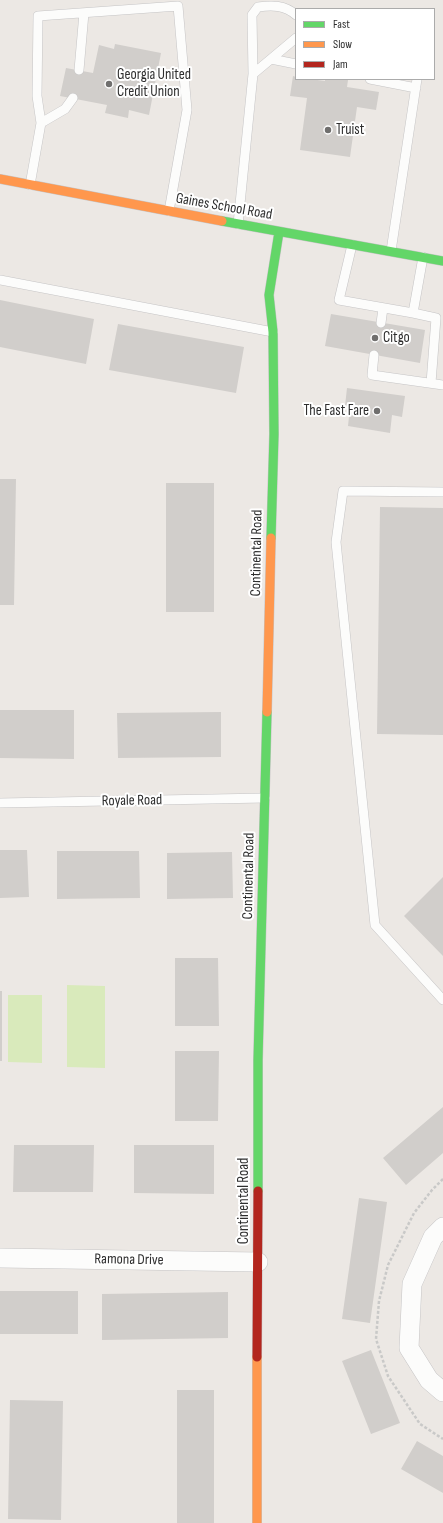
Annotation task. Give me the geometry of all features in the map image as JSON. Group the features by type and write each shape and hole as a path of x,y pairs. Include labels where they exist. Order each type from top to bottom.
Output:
{"street":[{"name":"Gaines School Road","path":"0,180 443,261"},
{"name":"Continental Road","path":"257,1523 258,1060 274,434 273,332 269,294 279,232"},
{"path":"443,1227 433,1237 412,1284 409,1348 428,1380 443,1392"},
{"name":"Ramona Drive","path":"0,1258 258,1262"}],"lane":[{"path":"238,224 253,74 252,15 258,7 274,5 295,13"},
{"path":"30,185 41,123 37,96 38,16 178,6 187,110 169,211"},
{"path":"79,70 84,13"},
{"path":"253,74 295,39"},
{"path":"272,59 295,64"},
{"path":"379,80 416,84 391,251"},
{"path":"41,123 65,109 73,98"},
{"path":"352,245 339,300 436,318 431,383"},
{"path":"413,313 423,257"},
{"path":"0,280 273,332"},
{"path":"381,323 383,308"},
{"path":"374,355 372,375 443,385"},
{"path":"443,492 343,491 336,542 375,925 443,1000"},
{"name":"Royale Road","path":"0,803 265,798"}],"green space":[{"path":"67,985 105,986 105,1068 67,1067"},
{"path":"8,995 42,995 42,1063 8,1062"}],"building":[{"name":"Georgia United Credit Union","path":"115,44 161,53 149,115 129,110 128,118 105,113 107,105 60,96 66,68 93,73 99,45 114,49"},
{"name":"Truist","path":"293,76 295,77 295,80 348,80 347,87 379,92 376,110 357,107 350,157 300,150 307,98 290,96"},
{"path":"0,300 94,319 86,364 0,347"},
{"name":"Citgo","path":"331,314 425,330 420,363 325,346"},
{"path":"118,324 244,347 236,393 109,370"},
{"name":"The Fast Fare","path":"347,388 405,396 402,417 392,415 390,433 348,426 350,407 345,406"},
{"path":"0,479 16,479 14,605 0,605"},
{"path":"166,483 214,483 214,612 166,612"},
{"path":"380,507 443,508 443,735 377,734"},
{"path":"0,710 74,710 74,759 0,758"},
{"path":"221,712 221,757 118,758 117,713"},
{"path":"0,850 27,850 29,897 0,898"},
{"path":"57,851 139,851 140,898 57,899"},
{"path":"232,852 233,898 167,899 167,853"},
{"path":"443,877 443,956 404,916"},
{"path":"175,958 218,958 219,1026 175,1026"},
{"path":"0,991 2,991 2,1061 0,1061"},
{"path":"175,1051 219,1051 218,1121 175,1121"},
{"path":"443,1107 443,1153 406,1185 383,1158"},
{"path":"14,1145 94,1145 93,1192 13,1192"},
{"path":"134,1145 214,1145 214,1194 134,1193"},
{"path":"359,1198 387,1202 370,1323 342,1319"},
{"path":"0,1291 78,1291 78,1334 0,1334"},
{"path":"228,1292 228,1338 102,1340 102,1294"},
{"path":"371,1350 400,1423 371,1434 342,1361"},
{"path":"177,1390 214,1390 214,1523 177,1523"},
{"path":"10,1400 63,1401 61,1520 8,1519"},
{"path":"417,1441 443,1456 443,1493 401,1469"}],"traffic: fast":[{"path":"222,221 443,261"},
{"path":"271,538 274,434 273,332 269,295 279,232"},
{"path":"258,1191 258,1060 267,712"}],"traffic: slow":[{"path":"0,179 222,221"},
{"path":"267,712 271,538"},
{"path":"257,1357 257,1523"}],"traffic: jam":[{"path":"257,1357 258,1191"}],"place":[{"name":"Georgia United Credit Union","path":"109,84"},
{"name":"Truist","path":"328,130"},
{"name":"Citgo","path":"375,338"},
{"name":"The Fast Fare","path":"377,411"}]}
